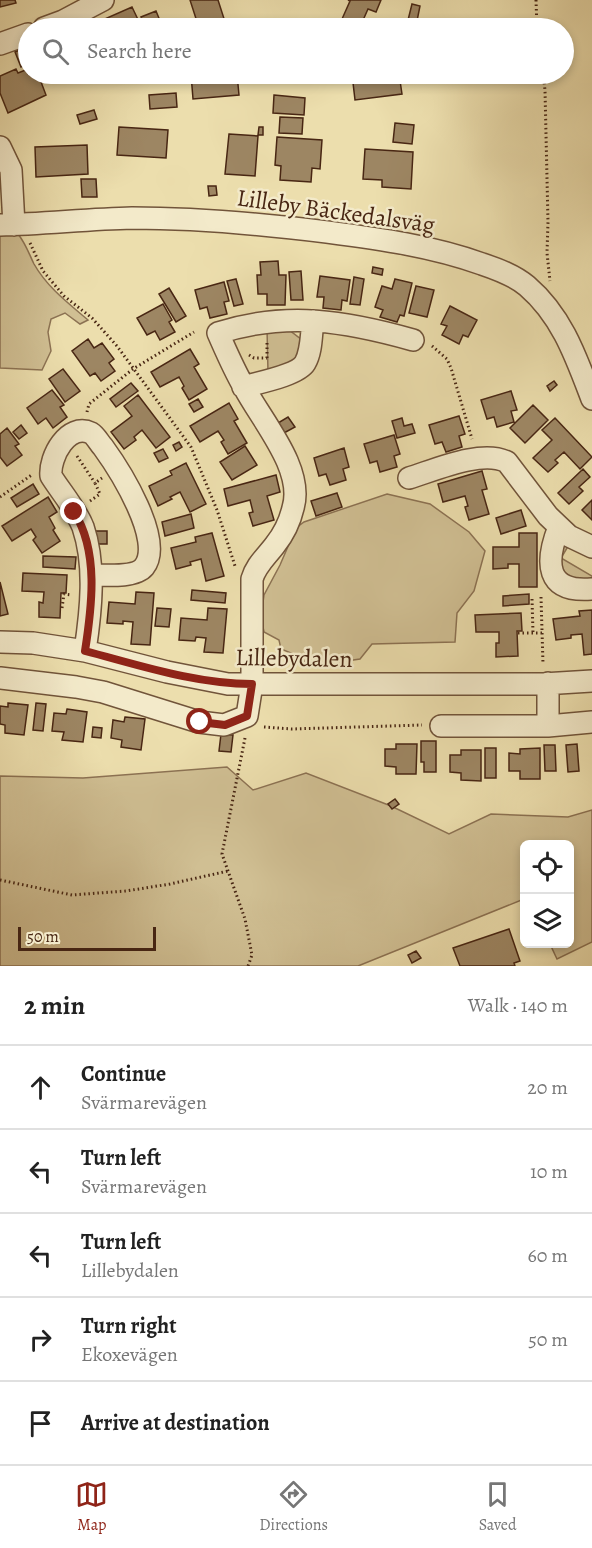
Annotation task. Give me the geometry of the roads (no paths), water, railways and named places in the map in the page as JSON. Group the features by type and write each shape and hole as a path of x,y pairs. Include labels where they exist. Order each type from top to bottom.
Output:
{"street":[{"path":"69,18 103,0"},
{"path":"0,44 18,38"},
{"path":"0,147 11,170 14,225"},
{"name":"Lilleby Bäckedalsväg","path":"14,225 129,218 192,219 261,224 377,238 458,255 500,270 525,284 543,301 565,333 592,399"},
{"path":"0,678 103,692 200,722 225,725 242,724 247,716 252,684 252,579 256,568 276,544 285,528 294,506 295,496 288,466 277,440 243,387 218,333 243,325 268,321 313,321 357,325 413,340"},
{"path":"243,387 292,372 303,366 308,355 313,321"},
{"path":"85,651 91,574 89,552 82,525 51,476 52,460 63,442 74,433 83,431 93,434 135,496 146,527 149,556 144,567 136,573 91,574"},
{"path":"409,478 477,459 494,458 507,462 548,516 569,537 592,547"},
{"path":"559,527 550,565 553,577 574,590 592,589"},
{"name":"Lillebydalen","path":"0,642 33,643 85,651 228,684 592,681"},
{"path":"546,683 548,726"},
{"path":"441,726 548,726 592,722"}]}
